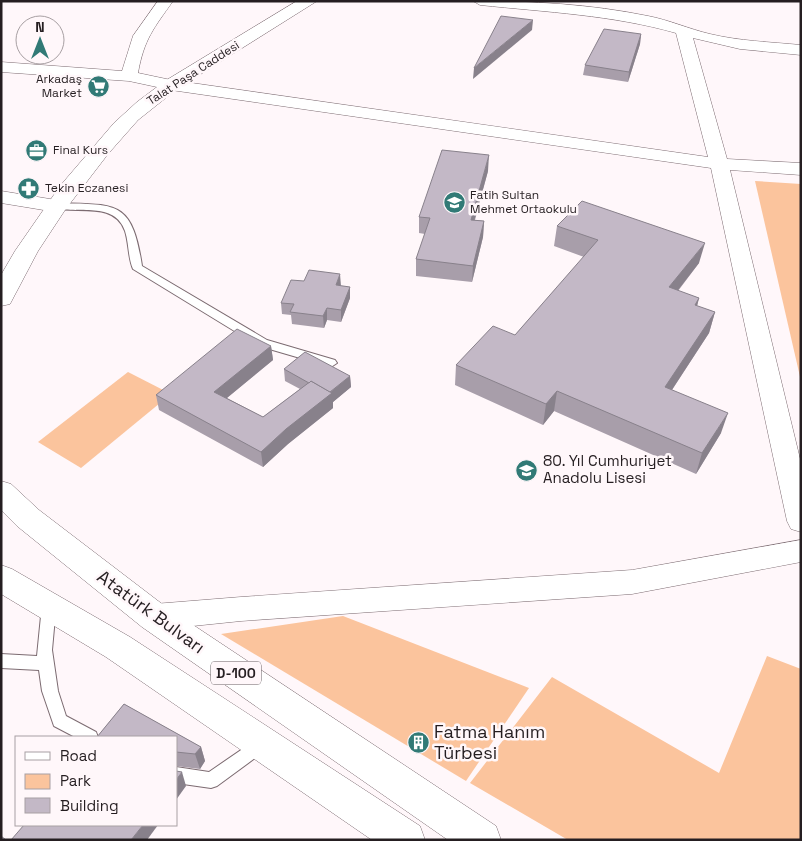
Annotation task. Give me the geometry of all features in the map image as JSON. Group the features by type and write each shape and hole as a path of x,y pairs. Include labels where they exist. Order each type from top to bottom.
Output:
{"main road":[{"name":"Talat Paşa Caddesi","path":"1,299 21,259 56,206 122,123 144,104 171,85 308,1"},
{"name":"Talat Paşa Caddesi","path":"1,280 21,259"},
{"name":"Atatürk Bulvarı","path":"1,492 40,528 154,618 482,840"},
{"name":"D-100","path":"1,578 118,647 406,840"}],"street":[{"path":"129,76 133,52 143,28 166,1"},
{"path":"480,1 596,12 647,20 708,38 740,44 801,50"},
{"path":"683,30 719,164 801,521"},
{"path":"1,67 129,76 171,85 719,164 801,169"},
{"path":"1,197 56,206"},
{"path":"154,618 241,609 632,582 801,551"}],"lane":[{"path":"56,206 104,208 121,214 128,223 134,241 137,268 263,342 331,363"},
{"path":"48,606 44,650 50,691 60,721 88,736"},
{"path":"1,661 46,663"},
{"path":"178,775 211,780 263,743"}],"green space":[{"path":"755,181 801,184 801,381"},
{"path":"128,372 171,394 81,468 38,442"},
{"path":"343,616 529,688 466,781 221,634"},
{"path":"767,656 801,669 801,840 568,840 470,783 552,677 719,773"}],"building":[{"path":"501,16 533,20 474,68"},
{"path":"604,29 641,34 629,72 585,65"},
{"name":"Fatih Sultan Mehmet Ortaokulu","path":"442,150 489,155 471,220 484,221 473,266 416,259 430,218 419,217"},
{"path":"582,201 705,243 669,287 699,298 695,305 715,312 665,387 728,413 702,453 557,391 546,404 456,365 493,326 515,335 598,240 557,226"},
{"path":"309,270 340,274 336,285 350,287 341,310 327,308 323,316 290,312 294,304 281,303 291,280 304,281"},
{"path":"237,329 271,346 214,392 263,417 311,381 332,393 286,429 261,452 156,395"},
{"path":"305,352 350,376 330,392 284,369"},
{"path":"124,704 201,747 195,754 178,752 178,736 98,736"},
{"path":"23,826 142,826 131,840 11,840"}],"place":[{"name":"Arkadaş Market","path":"98,86"},
{"name":"Final Kurs","path":"37,150"},
{"name":"Tekin Eczanesi","path":"29,188"},
{"name":"Fatih Sultan Mehmet Ortaokulu","path":"454,202"},
{"name":"80. Yıl Cumhuriyet Anadolu Lisesi","path":"527,470"},
{"name":"Fatma Hanım Türbesi","path":"418,742"}]}
